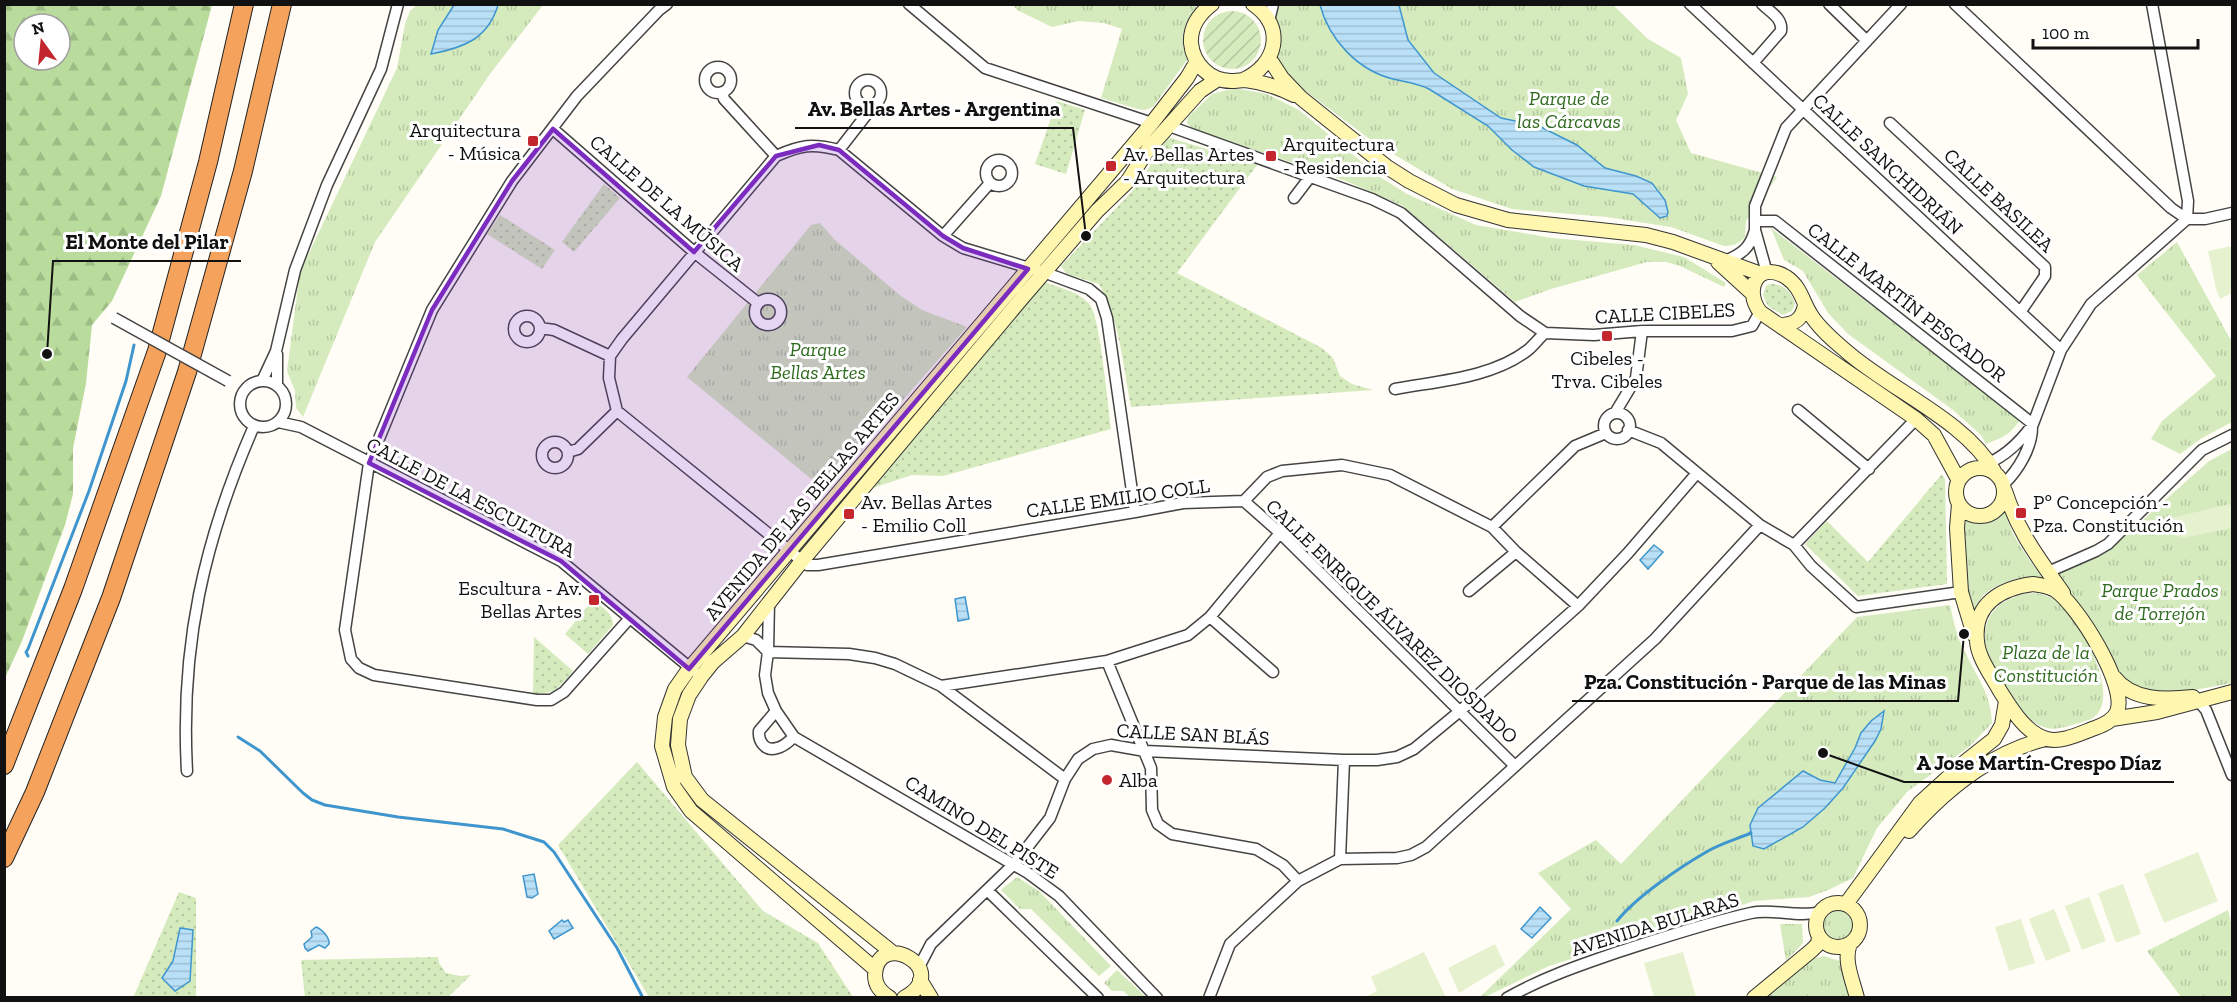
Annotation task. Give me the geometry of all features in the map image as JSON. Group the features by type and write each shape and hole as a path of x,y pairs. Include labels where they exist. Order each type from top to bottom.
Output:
{"highway":[{"path":"4,765 73,589 157,351 208,162 244,4"},
{"path":"4,858 35,792 111,598 187,372 243,171 282,4"}],"main road":[{"path":"1243,80 1255,74 1269,58 1273,44 1273,32 1269,21 1252,4"},
{"path":"1207,6 1197,19 1191,40 1197,61 1206,72 1218,79 1243,80 1274,86 1301,98"},
{"path":"1269,58 1282,78 1301,98 1387,167 1409,182 1456,205 1508,220 1646,235 1673,242 1764,274 1781,275 1792,282 1819,326 1847,352 1967,437 2004,488 2010,508 2027,542 2090,632 2112,675 2121,686 2140,696 2186,698 2227,693"},
{"name":"AVENIDA DE LAS BELLAS ARTES","path":"875,969 691,811 674,787 663,746 665,717 675,689 689,669 1152,123 1187,78 1197,61"},
{"name":"AVENIDA DE LAS BELLAS ARTES","path":"893,953 702,800 685,777 678,745 680,719 689,694 713,662 743,636 801,562 1097,211 1127,182 1149,148 1200,92 1218,79"},
{"path":"1719,260 1752,293 1760,312 1916,419 1934,435 1959,479"},
{"path":"1752,293 1754,282 1764,274"},
{"path":"1779,325 1795,322 1801,318 1805,305"},
{"path":"1988,467 1964,473 1956,488 1959,504 1957,528 1961,592 1986,665 2006,701 2030,730 2045,739 2066,738 2100,726 2112,719 2157,712 2227,693"},
{"path":"1959,504 1966,512 1976,516 1987,515 1996,510 2003,501 2004,488"},
{"path":"1977,643 1978,621 1981,614 1995,597 2010,588 2041,585 2057,592 2072,607"},
{"path":"2112,675 2118,705 2117,712 2112,719"},
{"path":"1850,906 1920,803 1994,739 2002,725 2006,701"},
{"path":"1850,906 1885,867 1898,844 1926,812 1983,766 2003,754 2045,739"},
{"path":"1831,904 1850,906 1860,920 1861,927 1855,940 1842,947 1833,947 1825,943 1819,937 1815,926 1820,912 1831,904"},
{"path":"1754,998 1812,950 1818,944 1819,937"},
{"path":"1850,944 1847,952 1857,998"},
{"path":"890,998 880,992 875,981 875,969 882,959 893,953 908,955 920,973 931,998"},
{"path":"904,998 914,992 920,973"}],"street":[{"path":"390,4 392,26"},
{"path":"262,381 276,351 295,270 327,185 381,69 398,4"},
{"path":"629,619 564,692 551,700 537,700 374,675 359,668 351,660 346,647 345,630 369,463 432,310 512,181 578,96 667,4"},
{"path":"909,4 985,68 1152,123"},
{"path":"1269,21 1273,4"},
{"name":"CALLE SANCHIDRIÁN","path":"1690,4 2061,350"},
{"path":"1753,63 1781,31 1782,26 1780,20 1762,4"},
{"path":"1829,4 1867,40"},
{"path":"1764,274 1755,225 1755,206 1786,128 1901,4"},
{"path":"1955,4 2170,208 2187,219 2205,219 2232,213"},
{"path":"1988,467 2014,447 2032,424 2061,350 2091,304 2187,219 2188,201 2152,4"},
{"path":"722,92 724,99 776,156"},
{"path":"839,150 867,114 868,106"},
{"name":"CALLE BASILEA","path":"1890,123 2045,267 2045,276 2021,311"},
{"path":"1169,126 1372,199 1401,213 1520,316 1545,333 1528,350 1480,373 1395,389"},
{"name":"CALLE DE LA MÚSICA","path":"553,129 694,252 758,303"},
{"path":"801,562 617,411 609,378 610,356 622,339 776,156 800,146 819,145 839,150 943,236 963,248 1046,273 1089,289 1101,299 1107,318 1135,512"},
{"path":"1294,198 1310,177"},
{"path":"943,236 990,183"},
{"name":"CALLE MARTÍN PESCADOR","path":"1755,225 1775,221 2032,424"},
{"path":"1719,260 1745,251 1752,241 1755,225"},
{"name":"CALLE CIBELES","path":"1545,333 1563,335 1642,331 1732,331 1752,326 1760,312"},
{"path":"114,318 244,390"},
{"path":"540,328 554,330 610,356"},
{"path":"1615,413 1627,418 1629,426 1620,438 1612,438 1606,433 1604,426 1606,419 1615,413 1636,378 1642,331"},
{"path":"276,351 277,386"},
{"path":"262,381 277,386 285,396 286,409 278,422 271,426 254,426 243,417 240,411 239,404 244,390 255,382 262,381"},
{"name":"CALLE DE LA ESCULTURA","path":"286,409 301,427"},
{"path":"1798,410 1869,469"},
{"path":"568,452 578,449 617,411"},
{"path":"1794,545 1916,419"},
{"name":"CALLE DE LA ESCULTURA","path":"278,422 301,427 561,561 701,677"},
{"path":"2004,488 2016,471 2032,437 2032,424"},
{"path":"187,771 186,694 201,576 225,500 254,426"},
{"path":"1628,430 1661,443 1760,525 1794,545 1811,566 1856,607 1961,592"},
{"path":"1492,527 1575,446 1606,433"},
{"path":"2048,572 2108,544 2195,456 2232,435"},
{"path":"1244,501 1267,477 1282,471 1342,465 1390,475 1492,527 1516,552 1578,606"},
{"name":"CALLE SAN BLÁS","path":"908,955 931,944 1014,864 1050,818 1065,779 1078,759 1092,749 1111,745 1145,751 1377,760 1397,757 1414,749 1578,606 1628,553 1697,473"},
{"name":"CALLE EMILIO COLL","path":"801,562 807,566 818,565 1183,503 1244,501"},
{"name":"CALLE ENRIQUE ÁLVAREZ DIOSDADO","path":"1244,501 1280,532 1515,766"},
{"path":"1209,998 1230,944 1298,881 1340,859 1397,858 1411,855 1426,847 1655,639 1760,525"},
{"path":"941,686 1107,661 1188,635 1210,617 1280,532"},
{"path":"1469,591 1516,552"},
{"name":"CAMINO DEL PISTE","path":"769,601 765,675 768,693 776,711 794,737 1014,864 1059,896 1157,998"},
{"path":"1210,617 1273,672"},
{"path":"743,636 756,640 768,652 849,654 895,664 941,686 1065,779"},
{"path":"1107,661 1151,768 1152,810 1158,824 1172,834 1256,849 1283,864 1298,881"},
{"path":"2198,701 2206,710 2232,775"},
{"path":"776,711 759,730 762,744 770,748 778,748 794,737"},
{"path":"1340,859 1344,760"},
{"path":"987,890 1098,998"},
{"name":"AVENIDA BULARAS","path":"1507,998 1574,967 1658,939 1754,912 1810,915 1820,912"},
{"name":"CALLE SAN BLÁS","path":"920,973 931,944"}],"highlighted area":[{"path":"553,129 694,252 776,156 819,145 839,150 943,236 963,248 1028,269 689,669 561,561 369,463 432,310 512,181"}],"green space":[{"path":"5,4 212,5 161,196 112,301 92,325 86,383 73,448 73,494 65,525 22,641 5,678"},
{"path":"1195,4 1197,11 1186,34 1187,60 1153,107 1145,110 1101,98 1122,29 1104,23 1078,21 1052,27 1017,10 1013,5"},
{"path":"417,5 543,5 490,74 375,242 303,417 296,408 295,391 287,371 300,272 397,68 405,24 410,11"},
{"name":"Parque de las Cárcavas","path":"1264,5 1613,5 1648,39 1681,58 1688,94 1676,120 1691,153 1777,177 1746,221 1745,237 1738,243 1727,246 1671,227 1607,217 1512,209 1452,189 1375,143 1272,66 1280,34 1276,20"},
{"path":"1226,11 1238,11 1248,15 1257,24 1261,46 1253,61 1238,69 1226,69 1216,65 1207,56 1203,46 1203,34 1207,24 1216,15"},
{"path":"1235,88 1267,94 1299,110 1380,177 1407,194 1476,225 1552,238 1634,245 1684,257 1726,283 1724,287 1680,266 1666,262 1647,262 1551,289 1515,302 1403,206 1346,181 1194,129 1187,124 1188,117 1212,94"},
{"path":"1057,101 1085,110 1066,174 1035,164"},
{"path":"1168,137 1257,165 1177,273 1322,348 1333,358 1340,376 1352,384 1373,390 1131,407 1120,344 1106,298 1099,284 1067,274 1061,266 1138,185"},
{"path":"604,184 620,198 574,252 562,242"},
{"path":"500,215 555,250 542,269 487,234"},
{"name":"Parque Bellas Artes","path":"820,223 835,240 901,296 922,310 967,327 895,409 827,492 687,377 811,225"},
{"path":"1771,228 2020,420 2017,425 2006,435 1986,444 1981,435 1953,410 1848,334 1828,313 1803,271 1784,260"},
{"path":"2177,242 2232,340 2232,422 2202,438 2180,454 2151,439 2162,421 2216,376 2137,275"},
{"path":"2232,246 2232,293 2220,299 2208,251"},
{"path":"1044,282 1081,297 1090,305 1094,313 1111,429 943,476 912,475 870,489"},
{"path":"1779,285 1789,292 1795,304 1792,311 1783,315 1768,306 1763,295 1766,286"},
{"name":"Parque Prados de Torrejón","path":"2232,449 2232,683 2174,691 2145,689 2131,684 2119,677 2054,573 2107,552 2209,461"},
{"path":"1942,474 1945,479 1947,584 1858,596 1805,544 1827,521 1868,562"},
{"path":"2230,504 2232,528 2182,538 2174,535 2171,518"},
{"path":"2005,509 2015,538 2045,581 2030,577 2003,583 1982,597 1973,615 1964,576 1963,518 1975,521 1986,520"},
{"name":"Plaza de la Constitución","path":"2035,593 2048,596 2060,603 2078,625 2095,658 2101,676 2103,693 2101,707 2089,720 2059,728 2046,728 2037,724 2019,706 1990,661 1985,637 1990,616 2004,602"},
{"path":"593,600 609,614 613,625 588,654 565,634"},
{"path":"1950,605 1960,643 1986,695 1992,723 1970,746 1908,791 1877,828 1853,878 1809,897 1754,901 1549,966 1479,998 1571,909 1538,873 1596,840 1621,864 1857,617"},
{"path":"534,637 573,671 556,689 540,694 533,693"},
{"path":"637,762 763,911 818,943 853,997 649,997 558,845"},
{"path":"2198,852 2218,901 2164,923 2144,874"},
{"path":"1017,877 1039,891 1111,966 1099,976 1031,909 1020,909 1001,890"},
{"path":"2123,884 2141,934 2116,943 2098,893"},
{"path":"179,892 196,898 196,997 133,998"},
{"path":"2089,897 2106,941 2082,950 2065,906"},
{"path":"2054,909 2071,951 2046,961 2029,919"},
{"path":"1838,910 1849,914 1853,925 1849,936 1838,940 1827,936 1823,925 1827,914"},
{"path":"2228,910 2232,926 2232,997 2181,997 2147,951"},
{"path":"2021,919 2035,963 2009,971 1995,927"},
{"path":"1780,924 1802,924 1803,943 1786,961"},
{"path":"1495,944 1505,965 1459,993 1448,968"},
{"path":"1424,952 1446,997 1365,997 1377,991 1371,977"},
{"path":"1683,952 1696,997 1654,997 1644,963"},
{"path":"1824,956 1840,961 1848,976 1851,997 1765,998 1808,960"},
{"path":"438,957 446,973 460,976 471,975 448,997 305,997 301,960"},
{"path":"1117,970 1146,997 1130,997 1123,991 1112,991 1104,983"}],"water":[{"path":"454,5 498,5 488,26 473,40 454,49 431,54 438,30"},
{"path":"1320,5 1399,5 1408,40 1434,73 1501,118 1539,126 1577,145 1605,168 1636,176 1652,183 1665,200 1667,216 1660,218 1633,194 1584,186 1534,167 1512,150 1488,126 1429,89 1380,75 1356,61 1330,30"},
{"path":"1654,545 1663,552 1648,569 1640,560"},
{"path":"965,597 969,619 958,621 955,599"},
{"path":"1884,711 1881,729 1875,741 1843,788 1825,808 1803,827 1764,849 1753,846 1750,825 1758,808 1803,771 1820,780 1835,783 1861,733"},
{"path":"534,874 538,894 532,898 527,897 523,876"},
{"path":"1540,907 1551,918 1532,938 1521,929"},
{"path":"562,920 564,922 568,920 573,928 554,939 549,931"},
{"path":"316,927 325,934 329,944 325,948 319,945 308,951 304,944 312,937 311,931"},
{"path":"180,928 193,930 190,981 175,991 162,978 173,961"}],"waterway":[{"path":"28,656 26,652 89,491 126,381 134,345"},
{"path":"238,737 260,751 303,793 312,800 325,805 398,817 503,829 544,842 554,852 617,948 643,998"},
{"path":"1617,921 1659,883 1685,865 1713,848 1751,833"}],"place":[{"name":"Arquitectura - Música","path":"533,141"},
{"name":"Arquitectura - Residencia","path":"1271,156"},
{"name":"Av. Bellas Artes - Arquitectura","path":"1111,166"},
{"name":"Av. Bellas Artes - Argentina","path":"1086,236"},
{"name":"Cibeles - Trva. Cibeles","path":"1607,336"},
{"name":"El Monte del Pilar","path":"47,354"},
{"name":"Pº Concepción - Pza. Constitución","path":"2021,513"},
{"name":"Av. Bellas Artes - Emilio Coll","path":"849,514"},
{"name":"Escultura - Av. Bellas Artes","path":"594,600"},
{"name":"Pza. Constitución - Parque de las Minas","path":"1964,634"},
{"name":"A Jose Martín-Crespo Díaz","path":"1823,753"},
{"name":"Alba","path":"1107,780"}]}
